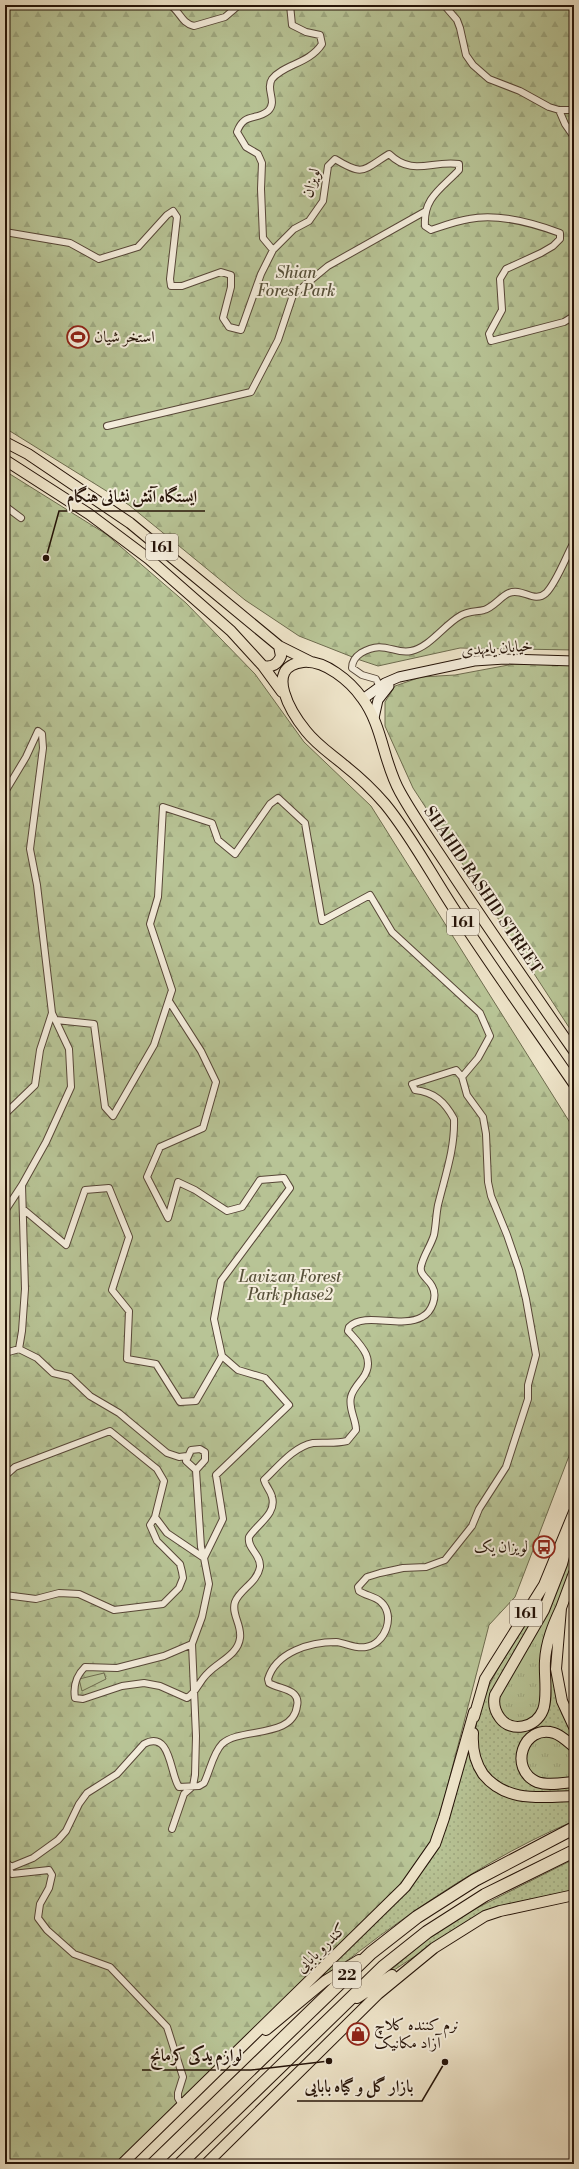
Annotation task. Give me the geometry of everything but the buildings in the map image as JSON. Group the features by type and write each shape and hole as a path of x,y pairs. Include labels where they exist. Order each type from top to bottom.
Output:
{"highway":[{"name":"22","path":"153,2164 371,1953 417,1917 475,1880 574,1828"},
{"name":"22","path":"180,2164 336,2011 383,1967 427,1932 485,1895 574,1851"}],"main road":[{"name":"161","path":"5,442 41,463 130,523 280,646 311,662"},
{"name":"161","path":"5,460 89,514 149,559 231,632 263,666 286,697"},
{"path":"263,666 270,666 277,663 281,656 280,646"},
{"name":"خیابان یامهدی","path":"399,677 474,661 505,659 574,661"},
{"path":"286,697 282,684 284,674 290,666 299,663 311,662"},
{"name":"SHAHID RASHID STREET","path":"311,662 340,676 351,684 363,699 374,718 389,770 414,815 472,904 574,1051"},
{"path":"363,699 380,687 399,677"},
{"path":"374,718 378,700 383,691 399,677"},
{"name":"SHAHID RASHID STREET","path":"286,697 294,717 310,736 330,755 346,766 384,803 414,844 457,914 574,1084"},
{"name":"161","path":"574,1513 544,1585 485,1679 474,1712 472,1749 479,1768 490,1783 508,1794 526,1797 574,1796"},
{"path":"561,1608 552,1627 547,1647 543,1710 530,1724 521,1727 507,1724 496,1712 494,1704 495,1694 535,1627 552,1591 562,1564 574,1513"},
{"name":"161","path":"574,1573 561,1608 561,1630 556,1658 557,1679 562,1701 574,1726"},
{"name":"کندرو بابایی","path":"122,2164 405,1887 426,1859 435,1844 444,1818 474,1712"},
{"path":"574,1747 560,1736 547,1732 535,1734 530,1738 525,1744 521,1755 525,1772 536,1781 548,1784 574,1782"},
{"path":"336,2011 470,1925 495,1912 574,1896"},
{"path":"206,2164 378,1994 434,1948"},
{"path":"232,2056 275,2024 325,1981 371,1953"}],"street":[{"path":"170,5 177,10 182,20 194,26 225,17 240,5"},
{"path":"273,250 263,238 261,189 262,163 258,154 246,147 237,132 240,124 246,119 267,112 270,108 272,103 269,86 272,80 284,70 301,63 322,44 320,35 306,32 292,25 290,5"},
{"path":"444,5 457,20 466,55 473,65 482,70 489,79 559,110 574,110"},
{"path":"559,110 565,124 574,137"},
{"name":"لویزان","path":"5,232 70,243 99,260 138,247 167,214 173,211 178,216 170,279 171,286 182,286 221,272 231,275 231,288 224,318 229,327 241,330 261,274 273,250 294,229 309,221 323,201 328,166 335,159 353,170 369,168 389,154 399,164 417,167 447,162 460,164 459,170 428,202 424,212"},
{"path":"107,426 252,392 278,340 293,295 328,266 424,212 425,226 431,230 470,218 504,218 560,233 560,239 553,246 506,269 500,279 502,310 489,334 491,341 564,322 574,316"},
{"path":"5,506 21,518"},
{"path":"380,687 376,679 362,675 352,668 352,662 356,656 372,648 386,647 411,651 422,646 459,616 484,610 508,593 519,592 534,597 540,597 550,588 574,542"},
{"path":"5,792 26,757 38,731 42,734 43,748 30,849 38,885 52,1013 69,1049 71,1087 46,1142 22,1185 5,1211"},
{"path":"56,1020 94,1024 105,1107 113,1116 154,1045 172,990 150,924 158,897 163,807 212,823 218,840 235,854 270,804 278,798 305,823 322,921 370,895 392,932 480,1013 490,1036 478,1058 462,1077"},
{"path":"169,1001 201,1051 216,1082 203,1128 160,1147 147,1177 168,1218 178,1182 195,1190 227,1211 242,1207 260,1180 284,1178 290,1188 221,1281 214,1319 222,1356 238,1370 265,1378 289,1405 216,1475 224,1519 204,1558"},
{"path":"5,1114 35,1085 40,1050 52,1013"},
{"path":"11,1866 33,1858 58,1840 66,1831 79,1804 87,1793 117,1774 144,1744 150,1741 155,1742 165,1749 172,1763 176,1783 179,1787 199,1786 204,1783 222,1744 232,1738 276,1728 292,1716 297,1709 298,1702 296,1696 290,1691 269,1684 268,1679 274,1668 292,1652 310,1644 337,1642 364,1647 377,1642 387,1628 388,1612 380,1601 359,1591 358,1587 367,1577 403,1568 426,1567 445,1560 472,1526 479,1509 500,1477 512,1452 528,1399 528,1385 536,1355 519,1270 507,1235 490,1196 486,1134 483,1117 467,1095 462,1077 456,1070 412,1084 415,1090 427,1091 443,1102 454,1119 455,1129 448,1175 438,1205 434,1236 421,1265 422,1272 433,1286 435,1293 432,1306 423,1317 417,1320 393,1322 359,1320 349,1326 348,1331 363,1348 369,1360 365,1376 351,1395 350,1405 356,1422 356,1430 347,1441 303,1446 294,1451 264,1480 271,1492 273,1503 272,1511 249,1537 249,1546 258,1557 260,1568 257,1576 235,1601 235,1613 240,1639 229,1657 208,1673 194,1694 187,1698 160,1686 144,1683 122,1686 83,1699 75,1698 74,1690 79,1673 85,1667 117,1668 164,1656 192,1644"},
{"path":"19,1349 25,1289 22,1185"},
{"path":"23,1209 66,1245 85,1190 109,1188 129,1237 112,1290 129,1311 127,1359 156,1364 180,1402 196,1401 222,1356"},
{"path":"5,1353 19,1349 37,1358 53,1373 70,1377 90,1396 119,1413 167,1453 178,1457 187,1456"},
{"path":"5,1476 15,1467 110,1431 157,1469 164,1482 160,1503 155,1517 150,1525 154,1536 180,1564 183,1578 179,1588 163,1604 114,1610 104,1607 86,1596 72,1593 36,1599 5,1595"},
{"path":"172,1829 184,1794 193,1786 196,1736 192,1644 202,1617 208,1584 201,1547 196,1470 186,1461 191,1450 200,1449 205,1452 205,1460 196,1470"},
{"path":"155,1517 167,1533 204,1558"},
{"path":"5,1861 11,1866"},
{"path":"11,1866 9,1870 12,1874 49,1870 52,1875 52,1881 38,1913 40,1922 62,1945 74,1954 110,1967 167,2027 183,2076 178,2093 178,2098 182,2105"}],"green space":[{"name":"Shian Forest Park","path":"5,5 574,5 574,650 460,648 378,666 360,660 299,636 245,600 129,505 5,428"},
{"name":"Lavizan Forest Park phase2","path":"5,471 106,534 186,603 255,674 304,742 371,806 574,1129 574,1443 515,1597 489,1625 437,1827 429,1845 403,1883 115,2164 5,2164"},
{"path":"514,664 574,665 574,1035 413,788 385,726 385,702 395,686 421,677 455,675"},
{"path":"574,1538 574,1558 545,1638 542,1703 535,1717 520,1724 504,1716 500,1710 497,1699 554,1595"},
{"path":"550,1584 538,1616 493,1690 503,1726 540,1720 555,1628 553,1675 555,1694 572,1732 574,1743 562,1733 529,1735 523,1776 574,1786 574,1791 522,1793 512,1791 496,1781 489,1774 477,1753 476,1729 482,1704 493,1678"},
{"path":"104,1673 106,1679 82,1691 79,1679"},
{"path":"543,1735 555,1737 574,1751 574,1779 547,1781 537,1777 525,1766 528,1745"},
{"path":"468,1746 504,1796 521,1801 574,1799 574,1821 511,1851 452,1886 397,1923 317,1984 284,2007 383,1913 443,1833 454,1801"},
{"path":"574,1859 574,1892 510,1905 447,1935 379,1980 429,1938 473,1910"}],"place":[{"name":"استخر شیان","path":"78,337"},
{"name":"ایستگاه آتش نشانی هنگام","path":"46,558"},
{"name":"لویزان یک","path":"544,1547"},
{"name":"نرم کننده کلاچ آزاد مکانیک","path":"358,2034"},
{"name":"لوازم یدکی کرمانج","path":"329,2061"},
{"name":"بازار گل و گیاه بابایی","path":"445,2062"}]}
